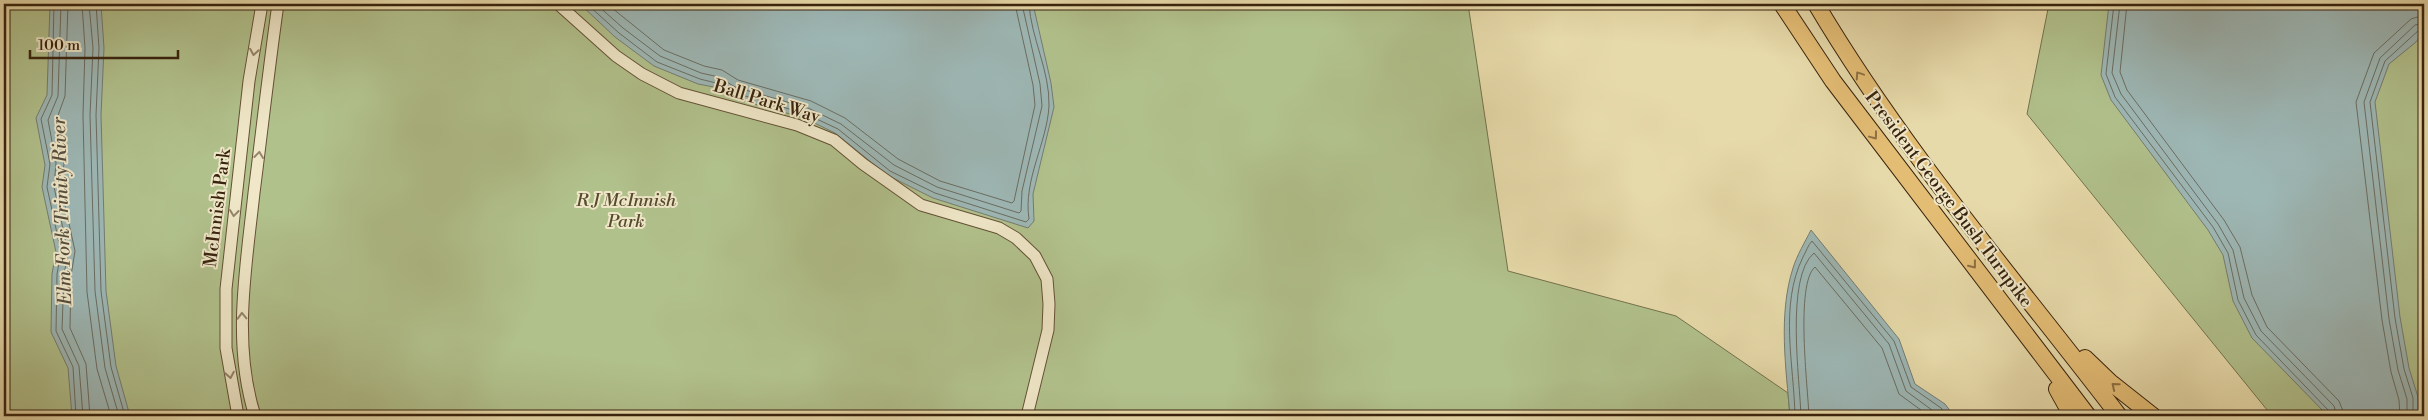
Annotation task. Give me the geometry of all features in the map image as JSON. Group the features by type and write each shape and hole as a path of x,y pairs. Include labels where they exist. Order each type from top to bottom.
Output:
{"highway":[{"name":"President George Bush Turnpike","path":"1782,4 1839,89 2088,416"},
{"name":"President George Bush Turnpike","path":"1816,4 1850,62 1890,121 2119,416"},
{"path":"2047,322 2110,382 2153,416"},
{"path":"2025,332 2072,416"}],"street":[{"name":"McInnish Park","path":"238,416 226,348 226,289 250,81 262,4"},
{"name":"McInnish Park","path":"255,416 248,395 242,308 268,72 278,4"},
{"name":"Ball Park Way","path":"558,4 616,56 642,74 679,93 797,125 834,140 863,164 921,205 999,228 1016,238 1035,256 1047,279 1049,304 1048,330 1027,416"}],"green space":[{"name":"R J McInnish Park","path":"4,4 1468,4 1508,271 1676,316 1788,393 1790,416 4,416"},
{"path":"2049,4 2424,4 2424,416 2272,416 2027,114"}],"water":[{"name":"Elm Fork Trinity River","path":"50,4 101,4 104,48 101,115 106,291 116,366 130,416 72,416 68,368 51,332 52,274 56,252 42,187 45,165 36,118 47,95"},
{"path":"580,4 1033,4 1051,83 1054,107 1033,194 1034,221 1028,228 933,198 887,175 835,133 804,118 730,97 714,87 698,84 654,66 615,37"},
{"path":"2109,4 2424,4 2424,32 2416,42 2389,64 2375,102 2400,317 2409,368 2418,397 2418,416 2328,416 2252,338 2233,301 2223,255 2208,230 2111,100 2101,75"},
{"path":"1811,230 1899,339 1915,384 1945,404 1954,416 1790,416 1784,342 1788,286 1799,253"}]}
